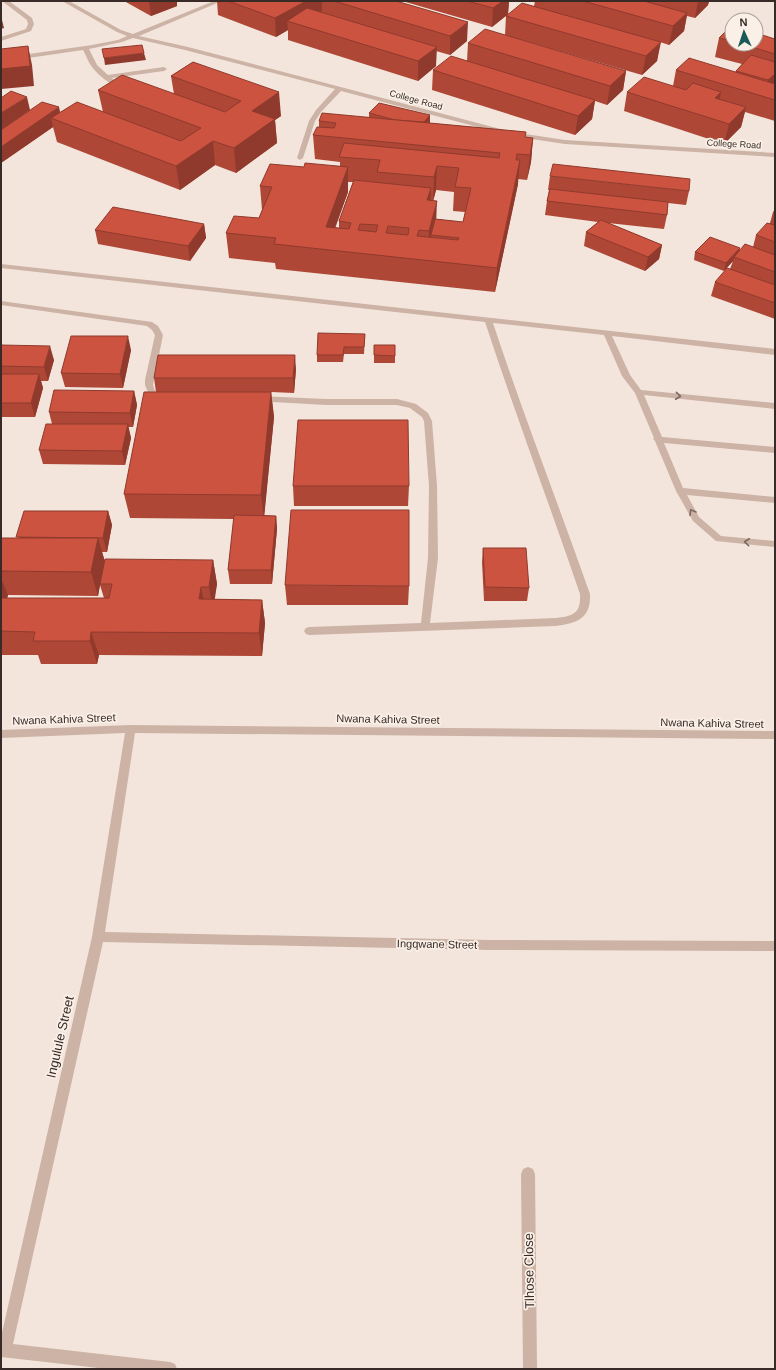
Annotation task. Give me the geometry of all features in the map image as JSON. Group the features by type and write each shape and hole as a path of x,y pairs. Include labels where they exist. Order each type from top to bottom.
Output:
{"street":[{"path":"1,39 30,30 31,24 30,19 5,1"},
{"name":"College Road","path":"65,1 119,31 134,36 186,48 494,130 533,138 565,142 775,155"},
{"path":"1,60 120,42 219,1"},
{"path":"85,48 94,66 107,77 114,82 134,89"},
{"path":"107,77 164,69"},
{"path":"300,158 312,121 318,112 339,89"},
{"path":"1,266 775,352"},
{"path":"1,302 149,324 155,328 159,335 149,385 152,394 155,396 169,398"},
{"path":"310,631 555,622 577,617 586,605 585,594 541,468 519,413 488,320"},
{"path":"607,333 626,376 639,392 657,439 680,491 696,519 719,539 775,544"},
{"path":"639,392 775,406"},
{"path":"246,399 326,402 397,402 412,406 425,415 428,421 433,486 433,558 425,627"},
{"path":"657,439 775,450"},
{"path":"680,491 775,500"},
{"name":"Nwana Kahiva Street","path":"1,734 131,729 775,735"},
{"name":"Ingulule Street","path":"3,1350 98,937 131,729"},
{"name":"Ingqwane Street","path":"98,937 490,945 775,946"},
{"name":"Tlhose Close","path":"528,1174 530,1369"},
{"path":"3,1350 170,1369"}],"building":[{"path":"228,1 306,1 275,18"},
{"path":"334,1 396,1 468,22 450,36"},
{"path":"467,1 503,1 493,8"},
{"path":"583,1 644,1 687,13 673,26"},
{"path":"522,3 661,42 646,56 506,16"},
{"path":"307,8 437,47 418,61 287,21"},
{"path":"485,29 626,71 610,86 468,43"},
{"path":"724,33 724,39 719,38"},
{"path":"764,36 775,39 775,54 764,51"},
{"path":"142,45 144,53 104,58 102,49"},
{"path":"28,46 30,66 1,69 1,49"},
{"path":"751,55 775,62 775,74 768,80 736,71"},
{"path":"451,56 595,100 578,116 433,70"},
{"path":"689,58 775,84 775,100 676,70"},
{"path":"193,62 279,92 252,111 275,119 234,148 213,141 176,166 51,118 77,102 181,141 201,128 98,90 122,75 225,112 241,101 171,76"},
{"path":"644,77 686,90 693,83 721,92 715,98 746,107 729,124 627,92"},
{"path":"11,91 27,97 1,113 1,98"},
{"path":"42,102 59,107 1,147 1,130"},
{"path":"379,103 430,115 424,122 395,120 369,113"},
{"path":"322,113 526,132 525,137 533,138 530,155 517,154 516,160 520,160 497,268 274,244 276,238 226,233 234,216 259,218 272,187 260,186 270,164 304,167 305,163 348,167 326,227 349,229 351,223 339,221 354,180 431,188 427,200 437,201 429,231 419,230 417,236 458,240 459,238 431,235 435,219 463,222 471,188 455,187 459,168 437,166 434,177 377,172 380,160 339,157 344,143 499,158 500,153 313,135 317,127 334,128 336,123 319,121","holes":["360,224 378,225 376,232 358,230","388,226 409,228 408,235 386,233"]},
{"path":"553,164 690,179 689,191 550,176"},
{"path":"550,189 668,202 667,215 547,201"},
{"path":"113,207 204,224 188,246 95,230"},
{"path":"601,220 662,245 648,257 586,232"},
{"path":"767,223 775,225 775,242 756,235"},
{"path":"710,237 740,248 726,263 695,252"},
{"path":"745,244 775,255 775,272 734,257"},
{"path":"727,268 775,285 775,303 715,282"},
{"path":"318,333 365,334 364,347 344,347 343,355 317,355"},
{"path":"71,336 128,336 120,374 61,373"},
{"path":"1,345 50,346 44,367 1,366"},
{"path":"374,345 395,345 395,356 374,355"},
{"path":"158,355 295,355 293,378 154,378"},
{"path":"1,374 39,374 31,403 1,403"},
{"path":"54,390 134,391 130,413 49,412"},
{"path":"144,392 271,392 261,495 124,494"},
{"path":"298,420 408,420 409,486 293,486"},
{"path":"46,424 128,424 122,451 39,450"},
{"path":"291,510 409,510 409,586 285,585"},
{"path":"24,511 108,511 103,538 16,537"},
{"path":"234,515 276,516 271,570 228,570"},
{"path":"1,538 98,538 91,572 1,571"},
{"path":"483,548 526,548 529,588 485,587"},
{"path":"105,559 213,560 209,587 201,587 199,599 262,600 259,633 91,632 90,641 33,641 35,632 1,631 1,598 109,598 112,584 100,584"}]}
